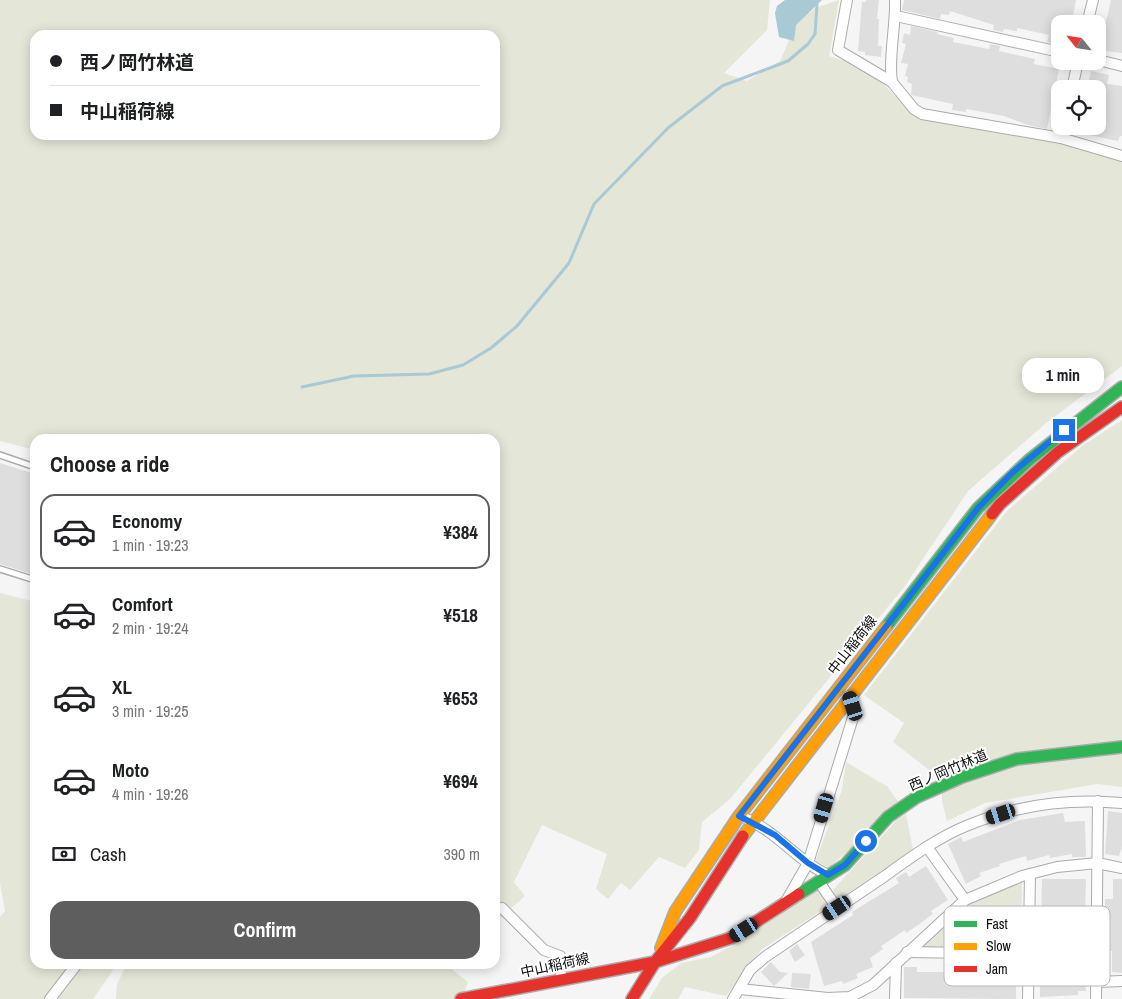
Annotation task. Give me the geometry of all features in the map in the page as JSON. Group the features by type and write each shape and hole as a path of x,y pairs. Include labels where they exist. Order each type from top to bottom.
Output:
{"main road":[{"name":"中山稲荷線","path":"655,962 675,912 739,816 978,508 1012,473 1049,441 1122,387"},
{"name":"中山稲荷線","path":"461,999 561,978 655,962 690,918 752,822 1000,504 1058,452 1122,407"},
{"name":"西ノ岡竹林道","path":"655,962 731,938 783,906 845,865 888,817 917,797 944,785 1017,759 1122,747"},
{"path":"632,999 655,962"}],"street":[{"path":"847,0 838,50 892,82 909,104 922,114 1061,138 1122,156"},
{"path":"892,82 890,71 896,16 894,0"},
{"path":"1089,15 1093,0"},
{"path":"896,16 1051,50"},
{"path":"1106,62 1122,66"},
{"path":"783,906 808,863 855,711 849,696"},
{"path":"1097,906 1098,801"},
{"path":"733,999 750,970 764,957 927,847 965,826 1020,808 1054,802 1098,801 1122,803"},
{"path":"739,816 775,835 808,863 828,875"},
{"path":"927,847 965,900"},
{"path":"958,906 965,900 1030,874 1057,867 1097,863 1122,868"},
{"path":"1030,874 1030,906"},
{"path":"818,882 837,908"},
{"path":"502,908 544,950 560,956 561,978"},
{"path":"740,988 759,995 828,999 850,997 873,985 944,919"},
{"path":"907,952 944,953"},
{"path":"895,999 896,963"},
{"path":"50,999 73,969"},
{"path":"1028,986 1028,999"},
{"path":"1096,999 1097,986"}],"lane":[{"path":"0,456 30,465"},
{"path":"0,569 30,578"}],"shaded area":[{"path":"0,0 770,0 767,30 724,73 747,81 780,61 796,24 815,8 839,0 829,56 854,64 881,82 918,118 1122,153 1122,366 1045,424 968,491 905,586 730,799 702,822 699,850 685,868 659,857 630,890 621,883 608,899 596,889 607,854 542,825 514,882 525,896 500,918 500,434 30,434 30,449 0,441"},
{"path":"1122,420 1122,787 1097,784 985,803 947,821 942,801 942,780 893,742 904,723 864,695 1007,511 1082,446"},
{"path":"0,593 30,601 30,969 68,969 44,999 0,999 0,917 5,911 0,883"},
{"path":"846,762 888,787 901,806 828,868 816,860 842,790"},
{"path":"906,814 913,850 837,901 833,890 897,820"},
{"path":"1022,881 1022,906 961,906 967,900"},
{"path":"817,889 829,906 762,949 726,996 685,987 678,999 649,999 662,978 681,963 711,957 747,937"},
{"path":"944,924 944,948 921,948"},
{"path":"79,969 114,969 93,999 57,999"},
{"path":"124,969 451,969 468,982 462,999 116,999 117,984"}],"water":[{"path":"785,0 822,0 796,25 794,41 779,37 775,13 777,6"}],"building":[{"path":"866,0 879,0 877,19 879,19 878,46 882,46 881,57 865,55 865,52 858,51 862,2 866,2"},
{"path":"904,0 1076,0 1073,15 1051,15 1051,43 1047,42 1049,35 1017,28 1017,31 1004,29 1003,32 993,30 994,25 950,11 949,15 941,14 940,19 902,10"},
{"path":"1111,0 1122,0 1122,53 1106,51 1106,22"},
{"path":"911,26 954,38 953,42 989,49 990,44 1000,46 999,51 1035,59 1034,64 1051,67 1051,70 1059,70 1057,80 1051,80 1051,109 1047,129 1031,126 1004,116 966,109 966,112 952,110 953,104 911,95 912,84 907,82 908,77 905,76 908,64 901,63 906,44 902,43 904,33 910,35"},
{"path":"1091,71 1109,75 1107,84 1122,86 1122,136 1120,136 1118,141 1089,135 1106,135 1106,80 1089,80"},
{"path":"0,463 30,472 30,573 0,564"},
{"path":"1108,811 1122,813 1122,847 1119,856 1105,854"},
{"path":"1063,813 1065,822 1085,821 1086,857 1072,857 1072,854 1050,858 1049,855 1027,861 1026,856 999,864 1000,866 979,873 981,876 966,884 948,844 961,837 963,842 1020,820"},
{"path":"926,866 948,900 931,911 933,914 918,925 906,933 905,930 881,946 883,949 870,958 873,967 856,974 858,978 843,984 842,981 824,986 811,942 853,915 852,912 899,883 896,878 906,872 909,877"},
{"path":"1042,879 1086,879 1085,906 1041,906"},
{"path":"1113,879 1122,879 1122,973 1112,972 1110,906 1105,906 1105,899 1113,899"},
{"path":"797,944 805,955 795,962 789,951"},
{"path":"771,962 780,972 788,973 774,986 761,972"},
{"path":"904,967 917,967 917,972 944,972 944,986 1016,986 1016,999 904,998"},
{"path":"792,973 811,974 809,989 791,987"},
{"path":"1040,986 1086,986 1086,991 1078,991 1078,995 1040,997"}],"waterway":[{"path":"302,387 354,376 429,374 463,365 491,348 517,326 569,263 594,204 668,128 722,86 788,61 808,44 815,34 817,4"}],"traffic: fast":[{"path":"886,627 978,508 1029,460 1122,387"},
{"path":"799,894 845,865 888,817 917,797 962,777 1017,759 1122,747"}],"traffic: slow":[{"path":"743,836 992,514"},
{"path":"661,948 675,912 739,816 886,627"}],"traffic: jam":[{"path":"992,514 1000,504 1058,452 1122,407"},
{"path":"632,999 655,962 690,918 743,836"},
{"path":"461,999 655,962 731,938 799,894"}],"route":[{"path":"866,841 845,865 828,875 808,863 760,825 739,816 776,765 978,508 1012,473 1064,430"}]}
